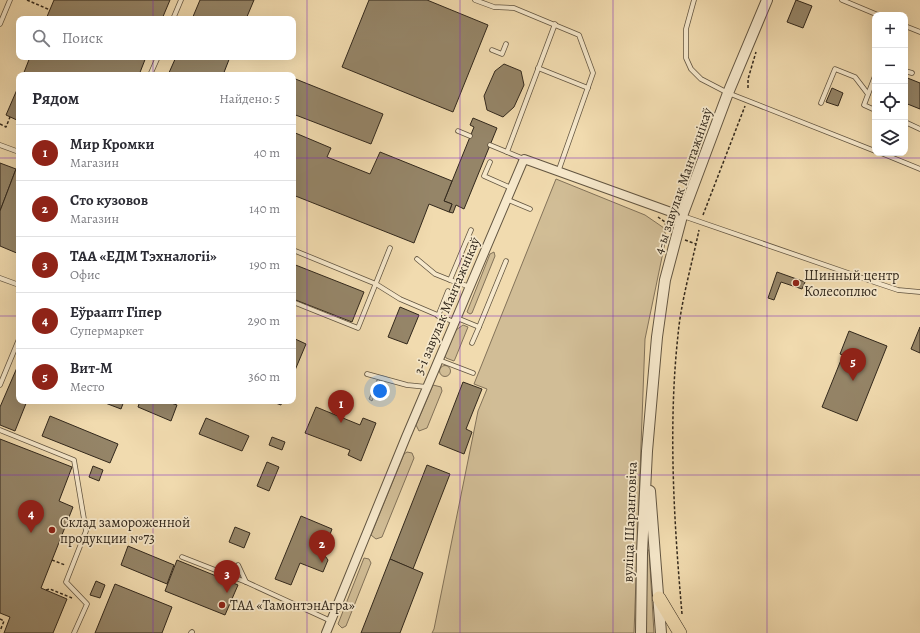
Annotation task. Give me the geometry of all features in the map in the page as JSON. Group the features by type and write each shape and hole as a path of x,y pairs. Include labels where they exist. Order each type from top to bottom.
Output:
{"highway":[{"path":"659,598 680,633"}],"street":[{"name":"4-ы завулак Мантажнікаў","path":"647,451 657,337 664,287 682,216 728,93 767,0"},
{"path":"524,159 682,216"},
{"name":"3-і завулак Мантажнікаў","path":"326,633 438,360 524,159"},
{"name":"вуліца Шаранговіча","path":"647,451 661,633"},
{"name":"вуліца Шаранговіча","path":"640,633 647,451"}],"lane":[{"path":"0,24 10,0"},
{"path":"174,16 181,0"},
{"path":"474,0 494,7 514,8 556,24 579,35 593,73 558,172"},
{"path":"694,0 686,29 686,58 691,69 701,79 728,93 872,150"},
{"path":"842,0 872,12"},
{"path":"507,152 556,24"},
{"path":"908,27 920,32"},
{"path":"492,50 502,54 506,44"},
{"path":"151,72 157,60"},
{"path":"538,68 588,88"},
{"path":"821,103 835,69 855,77 868,94"},
{"path":"908,72 912,73"},
{"path":"872,84 864,106 872,109"},
{"path":"908,123 920,129"},
{"path":"458,131 470,136"},
{"path":"0,145 16,151"},
{"path":"490,145 524,159"},
{"path":"888,156 920,169"},
{"path":"490,162 484,176 511,188"},
{"path":"506,199 530,210"},
{"path":"682,216 898,290 920,292"},
{"path":"450,280 470,230"},
{"path":"296,303 358,328 390,248"},
{"path":"296,251 376,284 400,299 438,316 479,327"},
{"path":"417,259 435,274 470,287"},
{"path":"472,343 506,261"},
{"path":"0,278 16,284"},
{"path":"438,316 448,291"},
{"path":"0,385 16,346"},
{"path":"438,360 472,373"},
{"path":"0,371 5,373"},
{"path":"367,374 407,385 427,387"},
{"path":"0,430 74,460 86,531 66,582 86,604 74,633"},
{"path":"182,557 246,582 331,621"},
{"path":"238,565 246,582"}],"path":[{"path":"27,0 50,10"},
{"path":"748,88 748,79 757,50"},
{"path":"703,215 746,103"},
{"path":"0,124 6,127 10,117"},
{"path":"682,619 675,536 674,401 678,333 699,230"},
{"path":"685,240 696,244"},
{"path":"52,560 72,567"},
{"path":"46,590 50,589 86,604"},
{"path":"0,619 4,621 0,632"},
{"path":"2,625 6,627"}],"shaded area":[{"path":"556,179 645,215 664,228 666,238 645,339 634,633 432,633 478,411 487,389 474,384"},
{"path":"494,252 495,256 472,313 470,314 467,312 490,254"},
{"path":"463,325 468,327 454,361 446,358 445,356 456,330"},
{"path":"445,365 449,367 451,371 449,375 445,377 441,375 439,371 441,367"},
{"path":"379,379 380,381 372,401 369,399 377,380"},
{"path":"433,385 441,387 442,391 427,428 419,431 416,425"},
{"path":"407,452 412,453 414,458 382,537 376,539 371,535 404,454"},
{"path":"647,550 649,550 654,633 646,633"},
{"path":"364,558 369,559 371,563 346,626 342,628 338,624"}],"building":[{"path":"54,0 170,0 163,16 47,16"},
{"path":"200,0 254,0 247,16 193,16"},
{"path":"369,0 427,0 488,25 453,112 342,67"},
{"path":"796,0 812,6 803,28 787,22"},
{"path":"29,60 145,60 140,72 24,72"},
{"path":"175,60 229,60 224,72 169,72"},
{"path":"504,64 521,71 524,85 514,107 503,117 487,110 484,96 495,71"},
{"path":"908,78 920,83 920,109 908,104"},
{"path":"296,79 383,114 371,144 296,115"},
{"path":"832,88 843,93 838,106 826,102"},
{"path":"16,92 16,120 6,115"},
{"path":"473,118 497,128 464,209 456,205 453,213 449,212 452,204 444,201 474,127 470,125"},
{"path":"296,133 331,148 327,157 370,174 380,152 452,181 444,201 452,204 449,212 429,204 414,243 296,196"},
{"path":"0,163 16,169 0,211"},
{"path":"16,169 16,253 0,246 0,211"},
{"path":"296,265 364,292 352,322 296,300"},
{"path":"777,272 805,282 802,289 781,282 774,300 768,298"},
{"path":"400,307 419,315 407,344 388,337"},
{"path":"920,327 920,353 911,349"},
{"path":"849,331 887,346 857,421 822,407 843,355 840,354"},
{"path":"296,339 306,344 296,368"},
{"path":"16,370 16,404 26,404 15,431 0,425 0,407"},
{"path":"463,382 482,389 466,429 472,432 464,454 439,444"},
{"path":"108,404 123,404 121,409"},
{"path":"139,404 177,405 171,421 138,407"},
{"path":"316,407 360,425 363,418 376,423 361,461 348,455 350,450 305,433"},
{"path":"50,416 118,444 110,463 42,436"},
{"path":"206,418 249,436 242,451 199,434"},
{"path":"272,437 285,442 282,450 269,445"},
{"path":"0,439 72,467 59,501 73,507 41,588 67,599 53,633 4,633 10,617 0,613"},
{"path":"267,462 279,467 269,491 257,486"},
{"path":"427,465 450,474 413,569 390,559"},
{"path":"93,466 103,470 99,481 89,477"},
{"path":"301,516 332,529 323,553 328,560 323,572 300,563 291,585 275,579"},
{"path":"235,527 250,533 244,548 229,542"},
{"path":"128,546 174,565 167,584 121,565"},
{"path":"390,559 423,573 400,633 361,633"},
{"path":"177,560 238,585 225,615 165,591"},
{"path":"96,581 105,585 100,598 90,595"},
{"path":"115,584 172,607 162,633 95,633"}],"place":[{"name":"Шинный центр Колесоплюс","path":"796,283"},
{"name":"Вит-М","path":"853,381"},
{"name":"Мир Кромки","path":"341,423"},
{"name":"Склад замороженной продукции №73","path":"52,530"},
{"name":"Еўраапт Гіпер","path":"31,533"},
{"name":"Сто кузовов","path":"322,563"},
{"name":"ТАА «ЕДМ Тэхналогіі»","path":"227,593"},
{"name":"ТАА «ТамонтэнАгра»","path":"222,605"}]}
